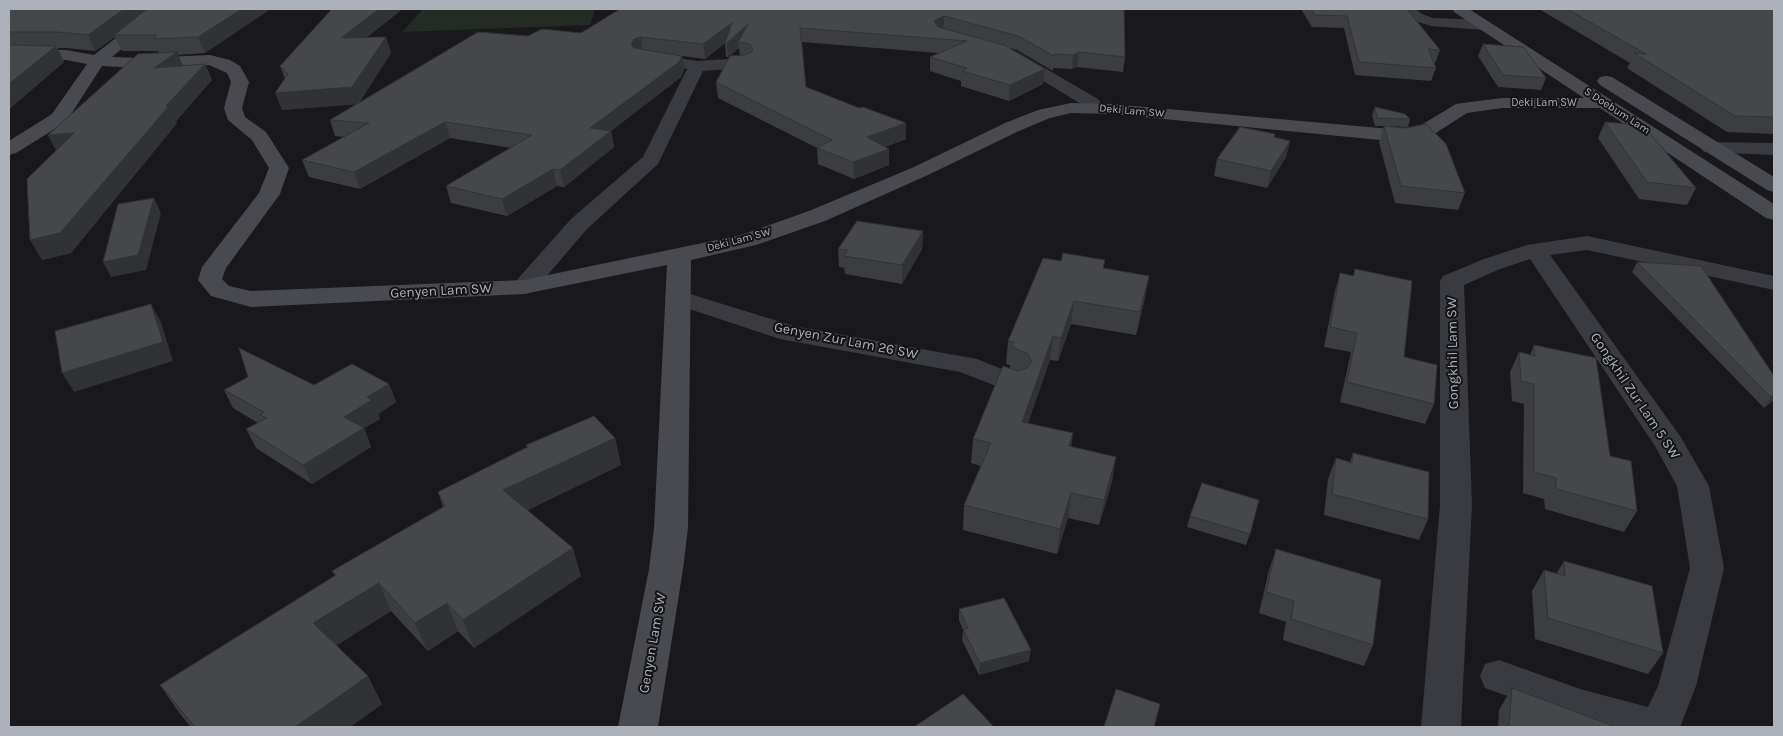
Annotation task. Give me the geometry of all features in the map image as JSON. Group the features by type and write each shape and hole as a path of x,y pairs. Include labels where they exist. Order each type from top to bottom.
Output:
{"main road":[{"path":"9,148 60,118 97,61 162,9"},
{"name":"S Doebum Lam","path":"1460,9 1774,213"},
{"name":"Genyen Lam SW","path":"9,54 66,55 97,61 142,63 210,60 224,64 234,70 240,82 234,108 237,120 259,136 279,168 269,194 214,268 210,280 220,292 251,299 524,287 679,256 671,528 666,570 638,727"},
{"name":"S Doebum Lam","path":"1590,71 1774,186"},
{"name":"Deki Lam SW","path":"679,256 748,240 817,216 921,171 1012,127 1044,114 1070,108 1096,108 1400,136 1424,132 1462,108 1606,103"}],"street":[{"path":"1407,9 1417,18 1431,22 1484,25"},
{"path":"1001,51 1092,103 1096,108"},
{"path":"643,58 696,66 745,63"},
{"path":"524,287 579,224 651,160 696,66"},
{"path":"1711,148 1774,149"},
{"name":"Gongkhil Lam SW","path":"1441,727 1456,505 1452,281 1492,264 1535,250 1587,243 1774,283"},
{"name":"Gongkhil Zur Lam 5 SW","path":"1535,250 1669,443 1693,486 1707,568 1677,686 1660,727"},
{"name":"Genyen Zur Lam 26 SW","path":"677,297 789,333 967,365 1014,384"},
{"path":"1499,676 1580,706 1655,727"}],"shaded area":[{"path":"423,9 595,9 590,25 402,32"}],"building":[{"path":"9,9 124,9 88,35 58,32 9,32"},
{"path":"147,9 242,9 198,37 153,39 157,35 114,35"},
{"path":"332,9 379,9 341,38 386,37 352,87 275,93 288,74 280,66"},
{"path":"620,9 1124,9 1125,57 1079,52 1073,55 1054,54 1054,56 1018,36 944,16 934,21 938,27 1004,45 1045,69 1010,85 962,71 967,68 930,57 967,41 800,28 806,87 859,108 863,107 906,123 867,137 889,149 853,162 817,148 832,140 716,82 730,56 744,55 753,50 750,44 738,42 748,24 725,43 732,23 703,44 641,37 634,39 631,45 634,48 682,56 679,62 590,128 611,131 560,170 553,169 502,199 446,186 532,135 445,122 354,172 302,160 369,123 330,120 478,32 528,36 542,29 581,33"},
{"path":"1311,9 1407,9 1440,50 1428,49 1436,68 1359,62 1347,16 1315,15"},
{"path":"1567,9 1774,9 1774,117 1735,116 1634,53 1646,54"},
{"path":"1483,44 1523,47 1546,78 1503,75"},
{"path":"9,45 56,46 9,84"},
{"path":"177,52 154,68 205,64 166,106 169,106 60,233 30,240 27,179 74,133 48,135 138,54"},
{"path":"1375,107 1405,114 1410,119 1377,118"},
{"path":"1605,122 1643,125 1696,188 1647,182"},
{"path":"1426,124 1446,144 1465,193 1401,186 1384,126 1406,128"},
{"path":"1240,127 1275,134 1274,137 1290,141 1271,171 1217,159"},
{"path":"154,198 138,255 103,262 118,204"},
{"path":"857,221 923,231 902,265 844,256 848,250 838,249"},
{"path":"1063,253 1105,260 1103,268 1149,276 1140,312 1074,301 1061,338 1053,336 1022,422 1073,433 1069,446 1116,457 1104,500 1071,493 1060,529 964,505 991,443 973,439 1003,366 1017,371 1027,368 1032,362 1028,354 1012,347 1014,342 1008,341 1043,258 1061,261"},
{"path":"1637,262 1701,266 1774,376 1774,395 1771,397"},
{"path":"1355,269 1412,281 1404,357 1437,365 1434,404 1347,382 1357,333 1330,327 1340,273 1354,276"},
{"path":"151,304 163,342 62,373 55,331"},
{"path":"1534,345 1596,358 1610,456 1631,461 1637,511 1556,489 1556,478 1534,472 1534,384 1521,381 1519,352 1535,356"},
{"path":"239,348 314,385 352,364 389,384 367,397 372,400 344,417 364,428 303,465 246,429 267,418 260,415 264,412 224,390 248,377"},
{"path":"594,416 615,438 503,490 573,548 463,620 447,603 415,623 379,583 313,623 368,676 295,727 195,727 160,685 336,575 332,571 445,506 438,492 528,447 526,445"},
{"path":"1353,453 1429,472 1428,519 1332,494 1336,458 1352,463"},
{"path":"1202,483 1259,500 1250,534 1190,516"},
{"path":"1276,549 1381,580 1373,645 1291,619 1294,601 1266,592"},
{"path":"1564,561 1652,586 1663,653 1548,618 1544,570 1565,576"},
{"path":"1004,598 1031,650 980,663 963,629 968,628 959,609"},
{"path":"1512,688 1616,727 1509,727"},
{"path":"1116,689 1160,704 1154,727 1104,727"},
{"path":"963,694 994,727 914,727"}]}
